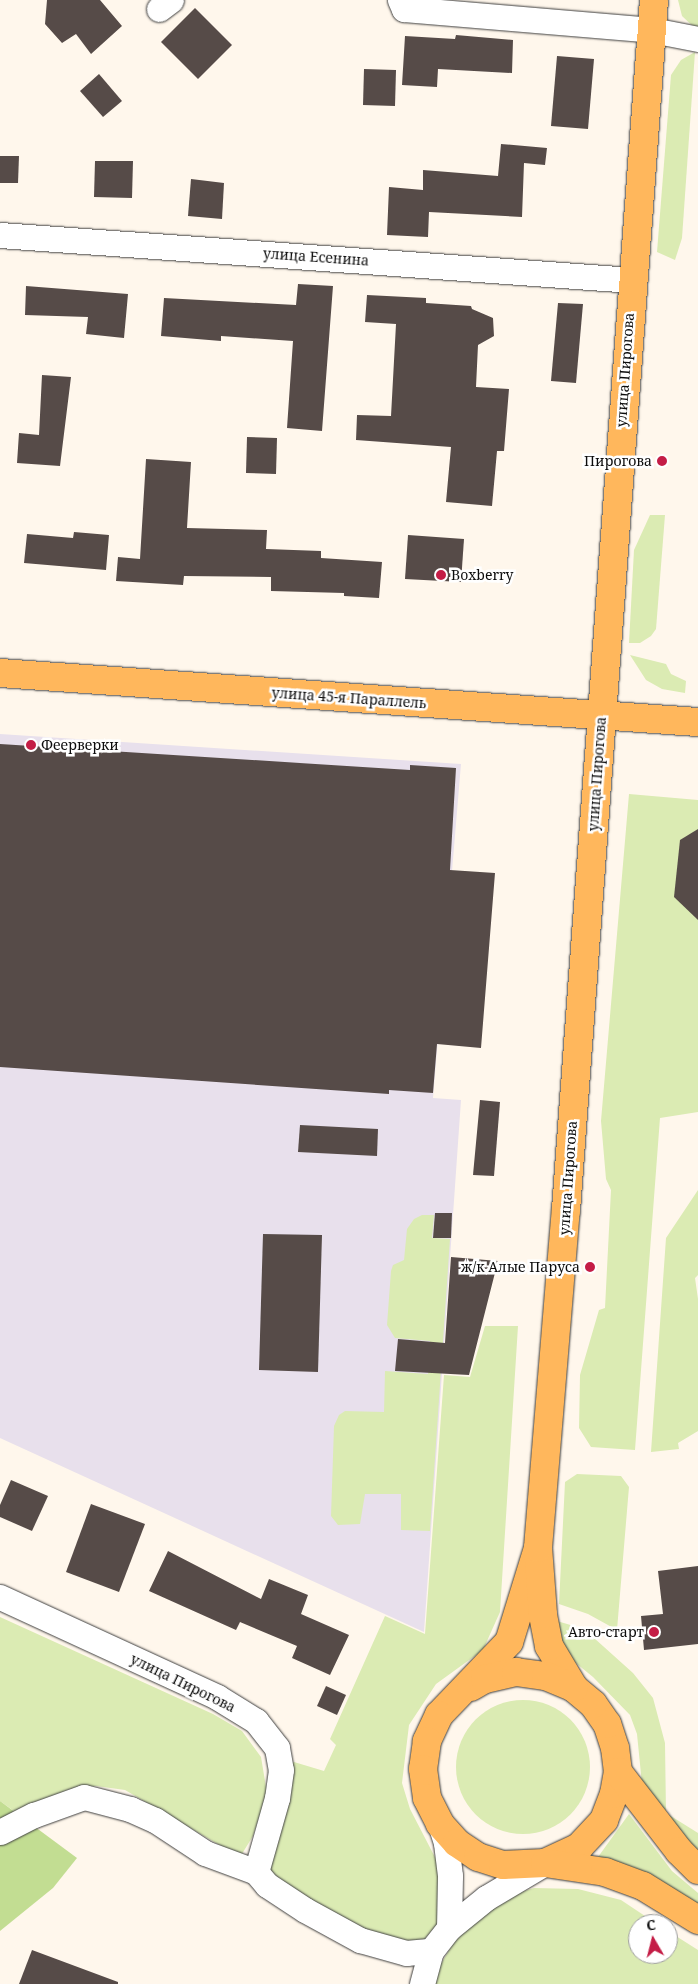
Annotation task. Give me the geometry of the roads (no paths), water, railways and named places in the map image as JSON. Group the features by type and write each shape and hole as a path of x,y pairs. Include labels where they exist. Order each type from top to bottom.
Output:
{"main road":[{"name":"улица Пирогова","path":"574,1688 549,1646 542,1614 538,1548 602,715 632,280 654,0"},
{"name":"улица 45-я Параллель","path":"0,672 698,722"},
{"name":"улица Пирогова","path":"538,1548 509,1642 439,1715 427,1741 424,1760 427,1798 440,1824 456,1843 478,1857 503,1865 545,1863 605,1872 643,1886 698,1920"},
{"name":"улица Пирогова","path":"459,1694 485,1679 516,1672 546,1676 574,1688 593,1704 607,1724 615,1748 618,1772 610,1807 592,1834 579,1847 545,1863"},
{"path":"618,1772 679,1851 698,1870"}],"street":[{"path":"400,0 404,8 652,30 698,39"},
{"name":"улица Есенина","path":"0,235 632,280"},
{"name":"улица Пирогова","path":"0,1597 217,1697 256,1722 277,1748 281,1770 277,1798 256,1872"},
{"path":"0,1832 34,1815 84,1797 139,1813 205,1853 256,1872 266,1885 305,1910 360,1940 406,1953 431,1951"},
{"path":"440,1824 446,1843 449,1868 449,1928"},
{"path":"422,1984 431,1951 449,1928 486,1898 545,1863"}],"place":[{"name":"Пирогова","path":"662,461"},
{"name":"Boxberry","path":"441,575"},
{"name":"Феерверки","path":"31,745"},
{"name":"ж/к Алые Паруса","path":"590,1267"},
{"name":"Авто-старт","path":"654,1632"}]}
